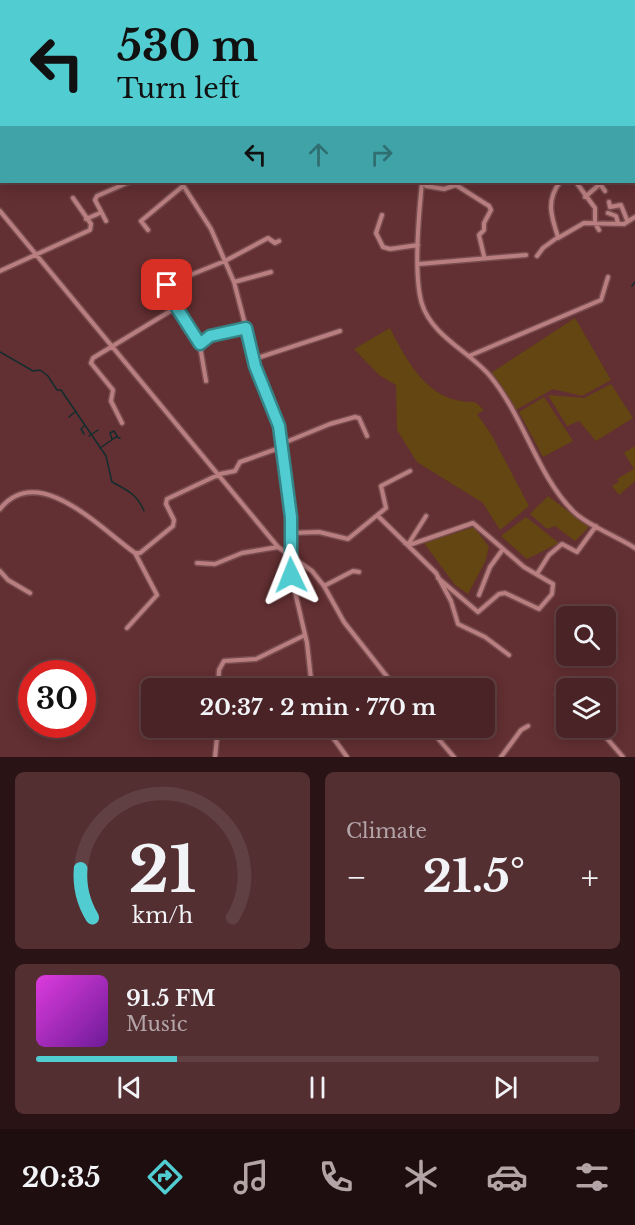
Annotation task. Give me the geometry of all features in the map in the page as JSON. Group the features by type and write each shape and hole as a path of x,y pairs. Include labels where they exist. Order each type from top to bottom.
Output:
{"street":[{"path":"106,221 100,213 97,196 127,183"},
{"path":"484,256 479,234 484,230 484,223 491,210 489,206 456,185 444,189 424,183 418,245 421,298 425,311 468,356 483,368 502,394 531,442 556,493 574,513 635,548"},
{"path":"557,238 551,221 551,196 559,183"},
{"path":"578,183 585,197 595,208 595,223 599,230"},
{"path":"585,197 601,183 605,191"},
{"path":"148,230 141,221 182,184 207,222 234,282 254,359 277,418 292,533 291,557 294,590 305,635 311,678"},
{"path":"0,271 90,230 91,224 73,198"},
{"path":"609,202 610,207 621,206 627,220"},
{"path":"0,211 220,474 278,547 303,564 324,586 344,622 388,678"},
{"path":"86,219 100,213"},
{"path":"608,213 616,216 618,223"},
{"path":"382,215 376,233 383,247 390,249 418,245"},
{"path":"537,256 543,248 557,238 584,223 618,223 635,217"},
{"path":"206,381 200,344 177,308 168,284 225,261 268,238 275,243 279,241"},
{"path":"419,264 484,256 526,255"},
{"path":"234,282 271,272"},
{"path":"468,356 602,300 608,277"},
{"path":"122,423 111,401 113,390 91,363 93,358 177,308"},
{"path":"200,344 210,336 246,328"},
{"path":"254,359 340,331"},
{"path":"135,552 140,553 173,526 174,520 166,504 167,499 220,474 236,471 240,462 330,424 355,417 359,418 367,436"},
{"path":"292,533 319,532 348,539 378,516 387,506 381,486 410,471"},
{"path":"0,509 7,500 17,495 38,492 76,506 135,552 157,595 127,628"},
{"path":"378,516 428,564 451,601 458,624 485,637 509,655"},
{"path":"407,543 426,516"},
{"path":"407,543 473,523 503,549 553,584 552,594 539,609 505,593 499,594 478,612 470,602 438,578"},
{"path":"537,574 552,551 562,544 577,552 596,526"},
{"path":"197,563 215,564 242,553 278,547"},
{"path":"479,595 490,567 503,549"},
{"path":"0,571 8,580 30,593"},
{"path":"324,586 352,571 359,572"},
{"path":"219,678 219,670 224,661 256,659 305,635"},
{"path":"501,757 521,730 528,726"},
{"path":"214,757 217,738"},
{"path":"333,738 347,757"},
{"path":"438,738 454,757"},
{"path":"607,738 623,757"}],"shaded area":[{"path":"575,318 611,380 582,396 553,389 516,410 491,373"},
{"path":"390,328 413,368 433,389 459,401 475,402 484,410 477,414 491,434 529,506 500,530 483,503 417,462 397,430 396,385 379,375 354,349"},
{"path":"611,384 633,418 596,441 579,421 567,426 548,395 584,398"},
{"path":"544,397 573,441 543,457 519,412"},
{"path":"635,446 635,481 619,495 612,486 619,482 617,479 634,469 624,453"},
{"path":"548,496 589,527 575,541 555,526 547,529 530,514"},
{"path":"526,517 559,543 527,559 501,536"},
{"path":"474,527 489,547 485,562 468,594 455,585 424,543"}],"waterway":[{"path":"632,286 635,282"},
{"path":"0,352 33,371 40,370 48,376 57,390 61,390 106,456 112,482 135,496 144,511"},
{"path":"69,417 75,412"},
{"path":"84,426 81,429 84,434"},
{"path":"89,436 98,430"},
{"path":"112,439 110,433 114,431 117,436"},
{"path":"100,448 116,437 120,438"}],"route":[{"path":"167,285 177,308 200,344 210,336 246,328 255,366 279,426 283,471 291,517 291,575"}]}
